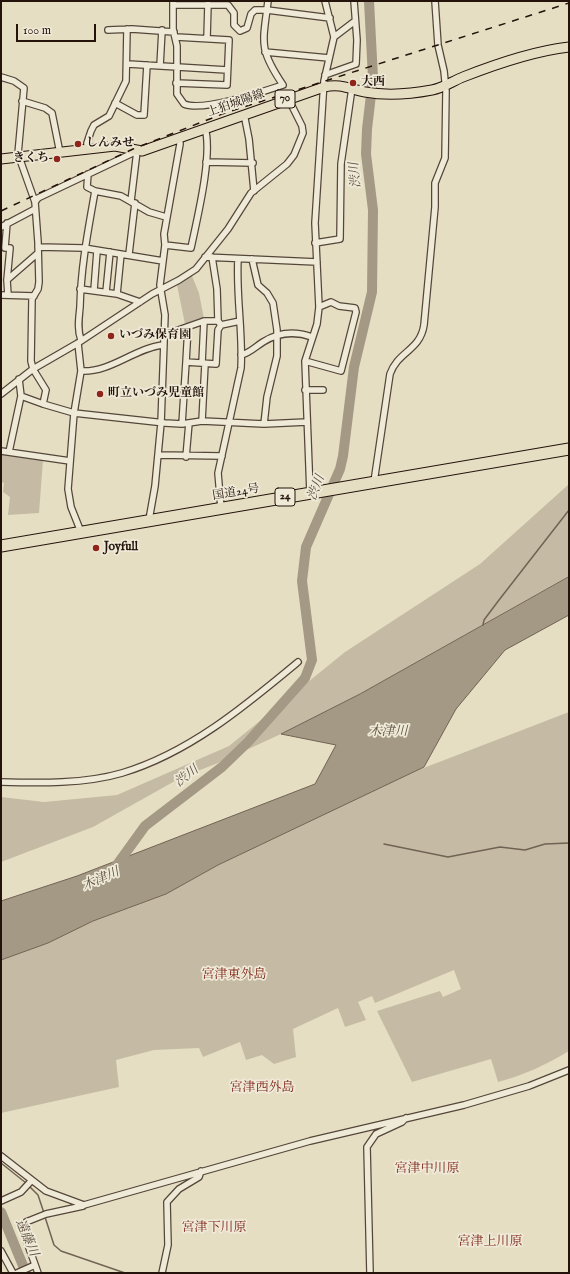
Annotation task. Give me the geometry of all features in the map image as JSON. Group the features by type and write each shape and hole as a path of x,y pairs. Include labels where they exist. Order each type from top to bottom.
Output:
{"highway":[{"name":"国道24号","path":"1,546 569,449"}],"main road":[{"name":"上狛城陽線","path":"137,151 324,86 343,85 365,92 410,93 434,90 463,77 519,58 569,47"},
{"path":"1,160 115,146 129,147 137,151"}],"street":[{"path":"268,1 267,10 263,41 270,66 283,85 230,100 193,106 180,101 177,94 176,83 177,67 173,3 230,6 234,13 234,25 240,31 247,28 253,11 267,10 330,18"},
{"path":"310,493 305,361 317,324 319,307 315,243 325,75 334,37 325,1"},
{"path":"325,75 356,64 354,1"},
{"path":"374,482 390,374 397,361 414,346 423,334 435,207 435,183 445,158 445,85 438,45 435,1"},
{"path":"207,38 208,4"},
{"path":"334,37 355,21"},
{"path":"87,149 87,143 94,125 109,116 126,81 128,64 126,49 127,29"},
{"path":"108,30 162,30 175,35 229,40 227,85 176,83"},
{"path":"160,66 162,30"},
{"path":"265,52 329,58"},
{"path":"128,64 227,70"},
{"path":"115,103 137,115 144,115 147,65"},
{"path":"1,77 14,81 24,88 18,154 35,202 39,282 32,299 30,342 33,369 46,390 42,404"},
{"path":"315,243 340,239 341,164 352,88"},
{"path":"1,394 33,369 196,269 209,257 254,191 287,164 294,155 301,138 302,126 288,98"},
{"path":"22,101 45,108 52,113 60,153"},
{"path":"244,114 252,163 254,191"},
{"path":"165,245 191,248 206,162 206,128"},
{"path":"149,520 161,423 165,315 160,285 165,245 163,240 166,216 180,144 179,137"},
{"path":"35,202 38,198 137,151 129,254"},
{"path":"206,162 252,163"},
{"path":"88,174 87,187 133,202 149,212 166,216"},
{"path":"81,532 71,507 68,489 74,413 81,371 78,333 80,289 84,248 96,191"},
{"path":"1,227 35,209"},
{"path":"7,223 5,248 10,248 7,280 8,295"},
{"path":"7,280 38,250 84,248 97,251 129,254 163,261"},
{"path":"94,290 97,251"},
{"path":"106,292 110,252"},
{"path":"118,294 121,254"},
{"path":"209,257 317,262"},
{"path":"186,362 216,364 218,330 220,323 217,290 209,257"},
{"path":"221,508 218,473 240,368 241,355 240,321 236,289 238,259"},
{"path":"252,259 258,285 267,293 273,303 277,335 277,356 266,397 264,424"},
{"path":"80,289 118,294 140,302"},
{"path":"1,295 34,296"},
{"path":"305,361 341,371 356,312 355,308 339,306 331,302 319,307"},
{"path":"164,334 204,321 220,323 240,321"},
{"path":"202,421 204,321"},
{"path":"182,424 188,327"},
{"path":"241,355 248,354 263,342 277,335 299,332 312,337"},
{"path":"81,371 106,367 133,354 163,345"},
{"path":"9,452 21,396 19,379"},
{"path":"305,390 323,390"},
{"path":"21,396 42,404 74,413 161,423 182,424 202,421 264,424 308,422"},
{"path":"186,457 189,423"},
{"path":"1,451 70,461"},
{"path":"158,455 186,457 222,456"},
{"path":"1,782 36,783 76,781 121,774 156,760 186,746 269,686 298,662"},
{"path":"38,1273 33,1266 23,1231 26,1222 43,1215 100,1202 201,1171 310,1141 464,1105 557,1077 569,1070"},
{"path":"370,1273 367,1147 376,1134 402,1122 406,1118"},
{"path":"1,1156 46,1191 84,1206"},
{"path":"162,1273 168,1245 165,1207 167,1202 179,1189 199,1176 201,1171"},
{"path":"1,1201 21,1192 32,1180"},
{"path":"1,1251 14,1273"},
{"path":"17,1273 33,1266"}],"shaded area":[{"path":"192,276 199,293 204,319 185,324 177,285"},
{"path":"1,453 43,460 39,513 8,515 10,497 3,492 4,483 1,482"},
{"path":"569,484 569,577 360,694 281,734 218,763 182,777 93,827 1,862 1,797 44,802 117,795 229,746 345,652 480,564"},
{"path":"569,712 569,1051 535,1069 498,1082 491,1059 412,1082 377,1011 440,991 443,997 461,989 454,970 375,1003 372,996 358,1002 366,1020 345,1027 338,1008 293,1029 296,1057 274,1064 262,1055 246,1060 240,1042 203,1057 199,1048 154,1050 116,1060 119,1087 1,1113 1,960 48,943 93,921 166,894 218,865 408,774"}],"water":[{"name":"木津川","path":"569,577 569,615 505,650 456,709 424,767 218,865 166,894 93,921 48,943 1,960 1,901 77,876 315,784 336,745 281,734 360,694"}],"waterway":[{"name":"渋川","path":"114,869 145,826 222,767 248,742 305,678 312,660 302,581 306,547 340,469 343,456 354,367 372,292 373,210 366,154 367,129 373,78 369,1"},
{"path":"483,625 484,620 569,510"},
{"path":"384,844 448,857 500,847 525,850 545,844 569,843"},
{"path":"1,1163 26,1183"},
{"path":"29,1186 38,1195 44,1213"},
{"name":"遠藤川","path":"1,1212 26,1273"},
{"path":"45,1217 54,1245 61,1251 125,1273"}],"railway":[{"path":"1,211 133,149 225,113 569,3"}],"place":[{"name":"大西","path":"353,83"},
{"name":"しんみせ","path":"78,144"},
{"name":"きくち","path":"57,159"},
{"name":"いづみ保育園","path":"111,336"},
{"name":"町立いづみ児童館","path":"100,394"},
{"name":"Joyfull","path":"96,548"}],"district":[{"name":"宮津東外島","path":"234,975"},
{"name":"宮津西外島","path":"262,1088"},
{"name":"宮津中川原","path":"427,1169"},
{"name":"宮津下川原","path":"214,1228"},
{"name":"宮津上川原","path":"490,1242"}]}
